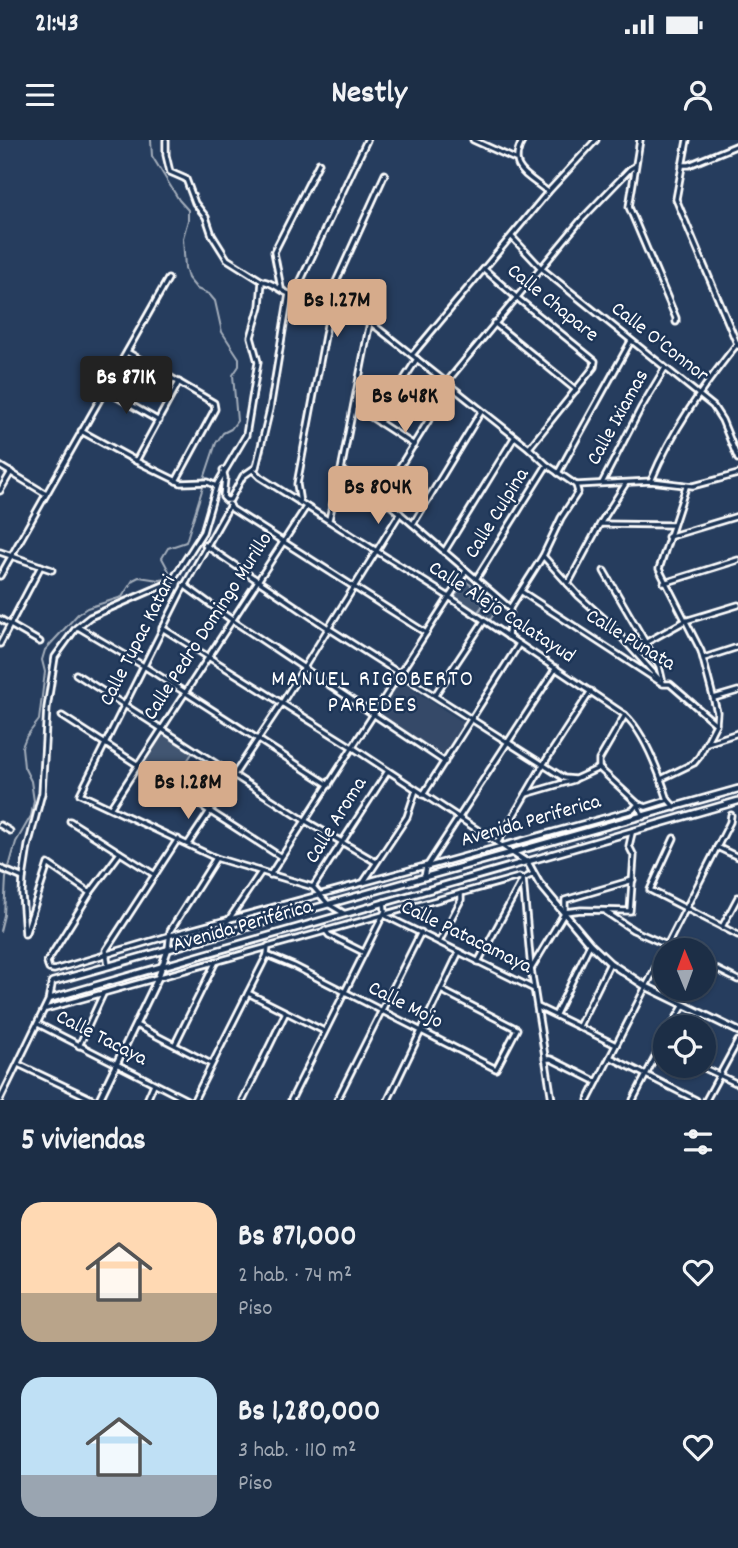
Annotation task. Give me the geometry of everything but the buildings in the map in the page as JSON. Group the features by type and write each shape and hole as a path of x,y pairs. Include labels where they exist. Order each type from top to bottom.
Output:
{"street":[{"path":"166,140 170,172 186,179 195,203 206,217 212,235 226,259 262,281 272,282 281,290 370,322 547,465 576,485 651,481 686,487 738,474"},
{"name":"Calle Tupac Katari","path":"111,807 80,794 205,545 243,476 256,467 270,409 291,294 368,140"},
{"path":"475,140 515,159"},
{"path":"523,140 515,159 517,165 548,192"},
{"path":"412,355 548,192 596,140"},
{"path":"640,140 629,210 676,322"},
{"path":"651,481 677,427 698,394 738,345 678,208 676,193 687,140"},
{"path":"682,165 689,165 738,145"},
{"path":"281,290 274,252 319,163"},
{"path":"381,497 448,385 494,323 580,220 635,166"},
{"path":"300,503 298,481 330,309 330,295 385,174"},
{"name":"Calle O'Connor","path":"512,237 541,268 716,411 738,459"},
{"name":"Calle Chapare","path":"484,269 516,298 593,358 595,365 576,390"},
{"path":"0,576 168,279"},
{"path":"120,853 90,893 48,864 25,934 23,878 28,846 42,793 43,748 52,671 58,651 90,617 173,579 203,532 216,485 247,430 258,362 251,337 260,306 262,281"},
{"path":"329,519 370,322"},
{"path":"494,323 576,390 529,448"},
{"path":"558,473 631,341"},
{"path":"127,352 212,401 215,409 176,481"},
{"path":"380,423 417,359"},
{"name":"Calle Ixiamas","path":"602,483 665,368"},
{"path":"136,461 179,382"},
{"path":"105,390 159,421"},
{"path":"353,406 414,445"},
{"path":"413,524 481,412"},
{"path":"80,431 176,481 208,482 216,485"},
{"path":"444,552 514,438"},
{"name":"Calle Culpina","path":"477,579 547,465"},
{"path":"0,466 46,494"},
{"path":"223,470 223,497 232,509 426,633"},
{"name":"Calle Alejo Calatayud","path":"253,470 625,715"},
{"path":"341,470 381,497 510,608"},
{"path":"0,491 11,472"},
{"path":"568,584 600,524 626,483"},
{"path":"508,637 510,608 522,592 561,517 578,492 576,485"},
{"path":"661,779 694,763 708,743 716,723 717,712 704,658 659,569 686,487"},
{"name":"Calle Pedro Domingo Murillo","path":"111,807 306,507"},
{"path":"188,844 282,703 400,513"},
{"path":"668,537 738,516"},
{"path":"600,524 672,525"},
{"path":"205,545 328,628 543,765 564,778 575,779"},
{"path":"0,552 52,570"},
{"path":"543,556 608,622 661,682"},
{"path":"664,583 738,560"},
{"path":"0,644 41,566"},
{"path":"270,874 466,571"},
{"path":"604,571 659,666 661,682"},
{"path":"184,585 444,762"},
{"name":"Calle Punata","path":"522,592 661,682 676,688 716,723"},
{"path":"645,643 685,621 738,605"},
{"path":"0,619 40,642"},
{"path":"435,696 484,621"},
{"path":"78,627 144,666 328,785"},
{"path":"162,628 352,747 528,863 539,883 590,944 610,963 645,986 738,1031"},
{"path":"423,794 519,644"},
{"path":"704,658 738,647"},
{"path":"424,877 426,866 434,859 556,668"},
{"path":"76,674 304,820 376,862"},
{"path":"498,842 591,691"},
{"path":"714,698 738,691"},
{"path":"598,768 599,760 625,715 633,722 661,779 668,800 675,808"},
{"path":"62,716 281,856"},
{"path":"708,743 738,733"},
{"path":"526,794 568,783 598,768"},
{"path":"598,768 638,804 643,817"},
{"name":"Calle Aroma","path":"313,887 388,771"},
{"path":"512,853 738,789"},
{"path":"363,883 407,817 416,790"},
{"name":"Avenida Periferica","path":"90,893 47,962 49,969 54,970 168,936 633,810 638,804 646,807 668,800"},
{"name":"Avenida Periférica","path":"512,853 52,982 49,999 738,801"},
{"path":"111,807 216,858 313,887 328,904 345,914"},
{"path":"670,938 730,822 731,815"},
{"path":"70,821 155,875"},
{"path":"0,825 10,831"},
{"path":"565,912 630,911 634,856 629,846 632,833"},
{"path":"674,838 650,890 738,935"},
{"path":"108,966 105,955 178,839"},
{"path":"717,847 738,857"},
{"path":"18,1064 97,1100 158,978 173,925 216,858"},
{"path":"2,869 23,878"},
{"path":"219,935 261,872"},
{"path":"478,961 523,879 535,873"},
{"path":"46,1009 519,877 523,879"},
{"path":"523,879 531,969 552,1100"},
{"path":"531,969 565,912 565,900 633,880"},
{"path":"439,942 461,900 461,893"},
{"path":"722,927 738,897"},
{"path":"291,1100 385,911 384,902"},
{"path":"606,912 633,930 653,939"},
{"name":"Calle Patacamaya","path":"383,915 534,989"},
{"path":"325,930 329,935 363,952"},
{"path":"337,1100 421,932"},
{"path":"556,1015 590,944"},
{"path":"194,1100 267,955 268,946"},
{"path":"388,1100 459,952"},
{"name":"Calle Mojo","path":"267,955 294,966 496,1069 517,1029 441,990"},
{"path":"175,1044 216,961"},
{"path":"579,1026 610,963"},
{"path":"716,969 738,980"},
{"path":"588,1100 653,971"},
{"path":"248,992 324,1031"},
{"path":"79,1046 104,993"},
{"path":"0,1100 49,999"},
{"path":"678,1015 684,1005"},
{"path":"538,1007 616,1045"},
{"path":"243,1100 286,1012"},
{"name":"Calle Tacaya","path":"38,1024 187,1100"},
{"path":"136,1025 212,1064"},
{"path":"706,1100 738,1041"},
{"path":"610,1057 696,1100"},
{"path":"545,1059 551,1059 597,1082"},
{"path":"634,1100 653,1064"},
{"path":"718,1076 738,1084"},
{"path":"147,1100 154,1084"}],"shaded area":[{"path":"465,581 500,605 490,620 478,613 483,605 477,613 454,597"},
{"path":"398,682 463,722 444,755 378,715"},
{"path":"162,732 193,752 172,784 141,764"}],"waterway":[{"path":"151,140 152,156 188,210 183,238 188,278 197,289 209,294 215,301 222,332 239,358 239,366 233,375 237,421 216,443 204,479"},
{"path":"0,931 4,915 6,878 16,842 31,816 34,801 31,781 24,767 22,747 39,720 45,672 42,660 45,650 78,614 87,608 122,597 133,580 139,577 168,579 169,571 162,558 168,548 186,542 203,487"}],"district":[{"name":"MANUEL RIGOBERTO PAREDES","path":"373,693"}]}
